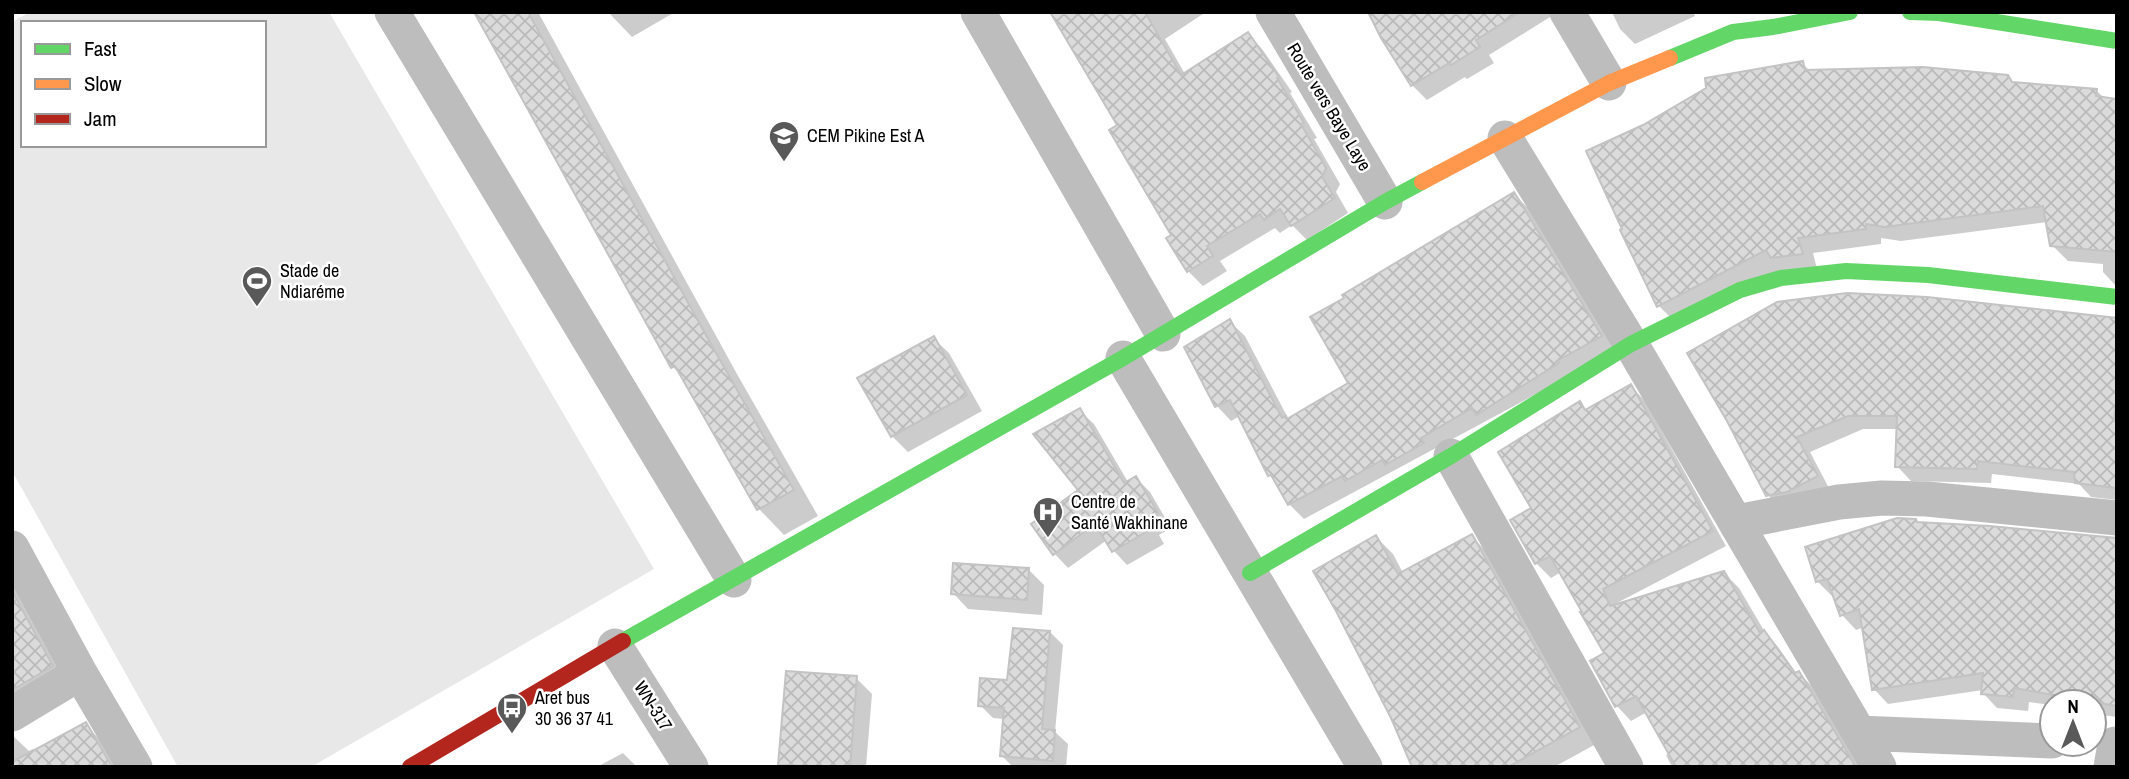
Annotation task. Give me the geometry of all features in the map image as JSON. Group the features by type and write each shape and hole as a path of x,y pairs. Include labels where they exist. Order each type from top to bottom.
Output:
{"street":[{"path":"392,12 734,580"},
{"path":"978,12 1163,334"},
{"name":"Route vers Baye Laye","path":"1273,12 1385,202"},
{"path":"1567,12 1609,83"},
{"path":"410,767 615,646 1123,358 1385,202 1609,83 1733,32 1774,20 1850,12"},
{"path":"1910,12 1940,13 2117,41"},
{"path":"1505,138 1737,522 1879,767"},
{"path":"1250,573 1451,456 1631,344 1740,290 1782,278 1846,271 1928,275 2117,297"},
{"path":"1123,358 1250,573 1351,762"},
{"path":"1451,456 1626,767"},
{"path":"1737,522 1839,502 1882,498 1927,499 2117,518"},
{"path":"12,548 135,767"},
{"name":"WN-317","path":"615,646 691,767"},
{"path":"12,714 80,673"},
{"path":"1859,733 2038,740"}],"shaded area":[{"name":"Stade de Ndiaréme","path":"30,12 329,12 654,569 311,767 178,767 12,471 12,22"}],"building":[{"path":"474,12 528,12 794,490 757,510 675,366 671,368"},
{"path":"1050,12 1145,12 1181,75 1248,32 1279,77 1277,78 1304,123 1301,124 1326,168 1322,177 1335,198 1291,226 1280,209 1264,220 1260,214 1207,246 1213,256 1187,272 1166,238 1171,235 1109,130 1117,125"},
{"path":"1368,12 1520,12 1476,40 1480,47 1411,86"},
{"path":"1803,61 1805,70 1923,67 2008,75 2012,82 2097,89 2096,96 2117,99 2117,252 2050,246 2043,206 1885,227 1866,224 1866,229 1798,238 1803,254 1771,258 1766,250 1657,307 1586,151 1643,125 1706,88 1705,78"},
{"path":"1514,192 1602,336 1557,361 1559,363 1476,415 1472,408 1421,438 1424,443 1385,465 1382,460 1345,481 1342,476 1288,505 1271,475 1268,476 1230,400 1215,407 1184,347 1230,319 1282,418 1286,416 1287,419 1348,383 1310,317"},
{"path":"1847,293 1927,297 2117,318 2117,398 2114,420 2117,421 2117,488 2075,483 2074,472 1978,461 1977,469 1895,467 1897,416 1848,416 1797,437 1818,476 1787,492 1766,496 1727,421 1687,353 1777,302"},
{"path":"934,336 967,395 891,437 857,378"},
{"path":"1631,384 1713,531 1603,589 1610,606 1724,571 1760,633 1764,630 1795,673 1799,671 1856,767 1676,767 1636,696 1615,707 1590,661 1604,653 1582,612 1550,556 1535,564 1510,520 1531,508 1498,452 1580,401 1585,410"},
{"path":"1080,408 1124,483 1136,476 1158,513 1146,521 1151,529 1112,552 1095,524 1053,555 1031,524 1078,490 1033,434"},
{"path":"1897,518 1916,519 1917,522 2117,538 2117,706 2108,704 2108,688 2038,688 2038,692 2014,688 2013,697 1981,694 1983,673 1872,690 1859,609 1840,616 1827,579 1816,582 1805,547"},
{"path":"1472,534 1580,727 1508,767 1412,767 1391,718 1313,571 1376,535 1398,574"},
{"path":"953,563 1029,568 1027,600 951,594"},
{"path":"12,591 53,666 12,690"},
{"path":"1013,628 1050,631 1042,729 1055,730 1053,761 1000,756 1004,708 978,706 980,678 1007,680"},
{"path":"786,671 857,676 850,767 778,765"},
{"path":"86,722 112,767 12,767 12,762"}],"traffic: fast":[{"path":"1670,58 1733,32 1850,12"},
{"path":"1910,12 1939,13 2117,41"},
{"path":"623,641 1123,358 1422,182"},
{"path":"1250,573 1451,456 1631,344 1740,290 1781,278 1846,271 1928,275 2117,297"}],"traffic: slow":[{"path":"1422,182 1609,83 1670,58"}],"traffic: jam":[{"path":"410,767 623,641"}],"place":[{"name":"CEM Pikine Est A","path":"784,163"},
{"name":"Stade de Ndiaréme","path":"257,308"},
{"name":"Centre de Santé Wakhinane","path":"1048,539"},
{"name":"Aret bus 30 36 37 41","path":"512,735"}]}
